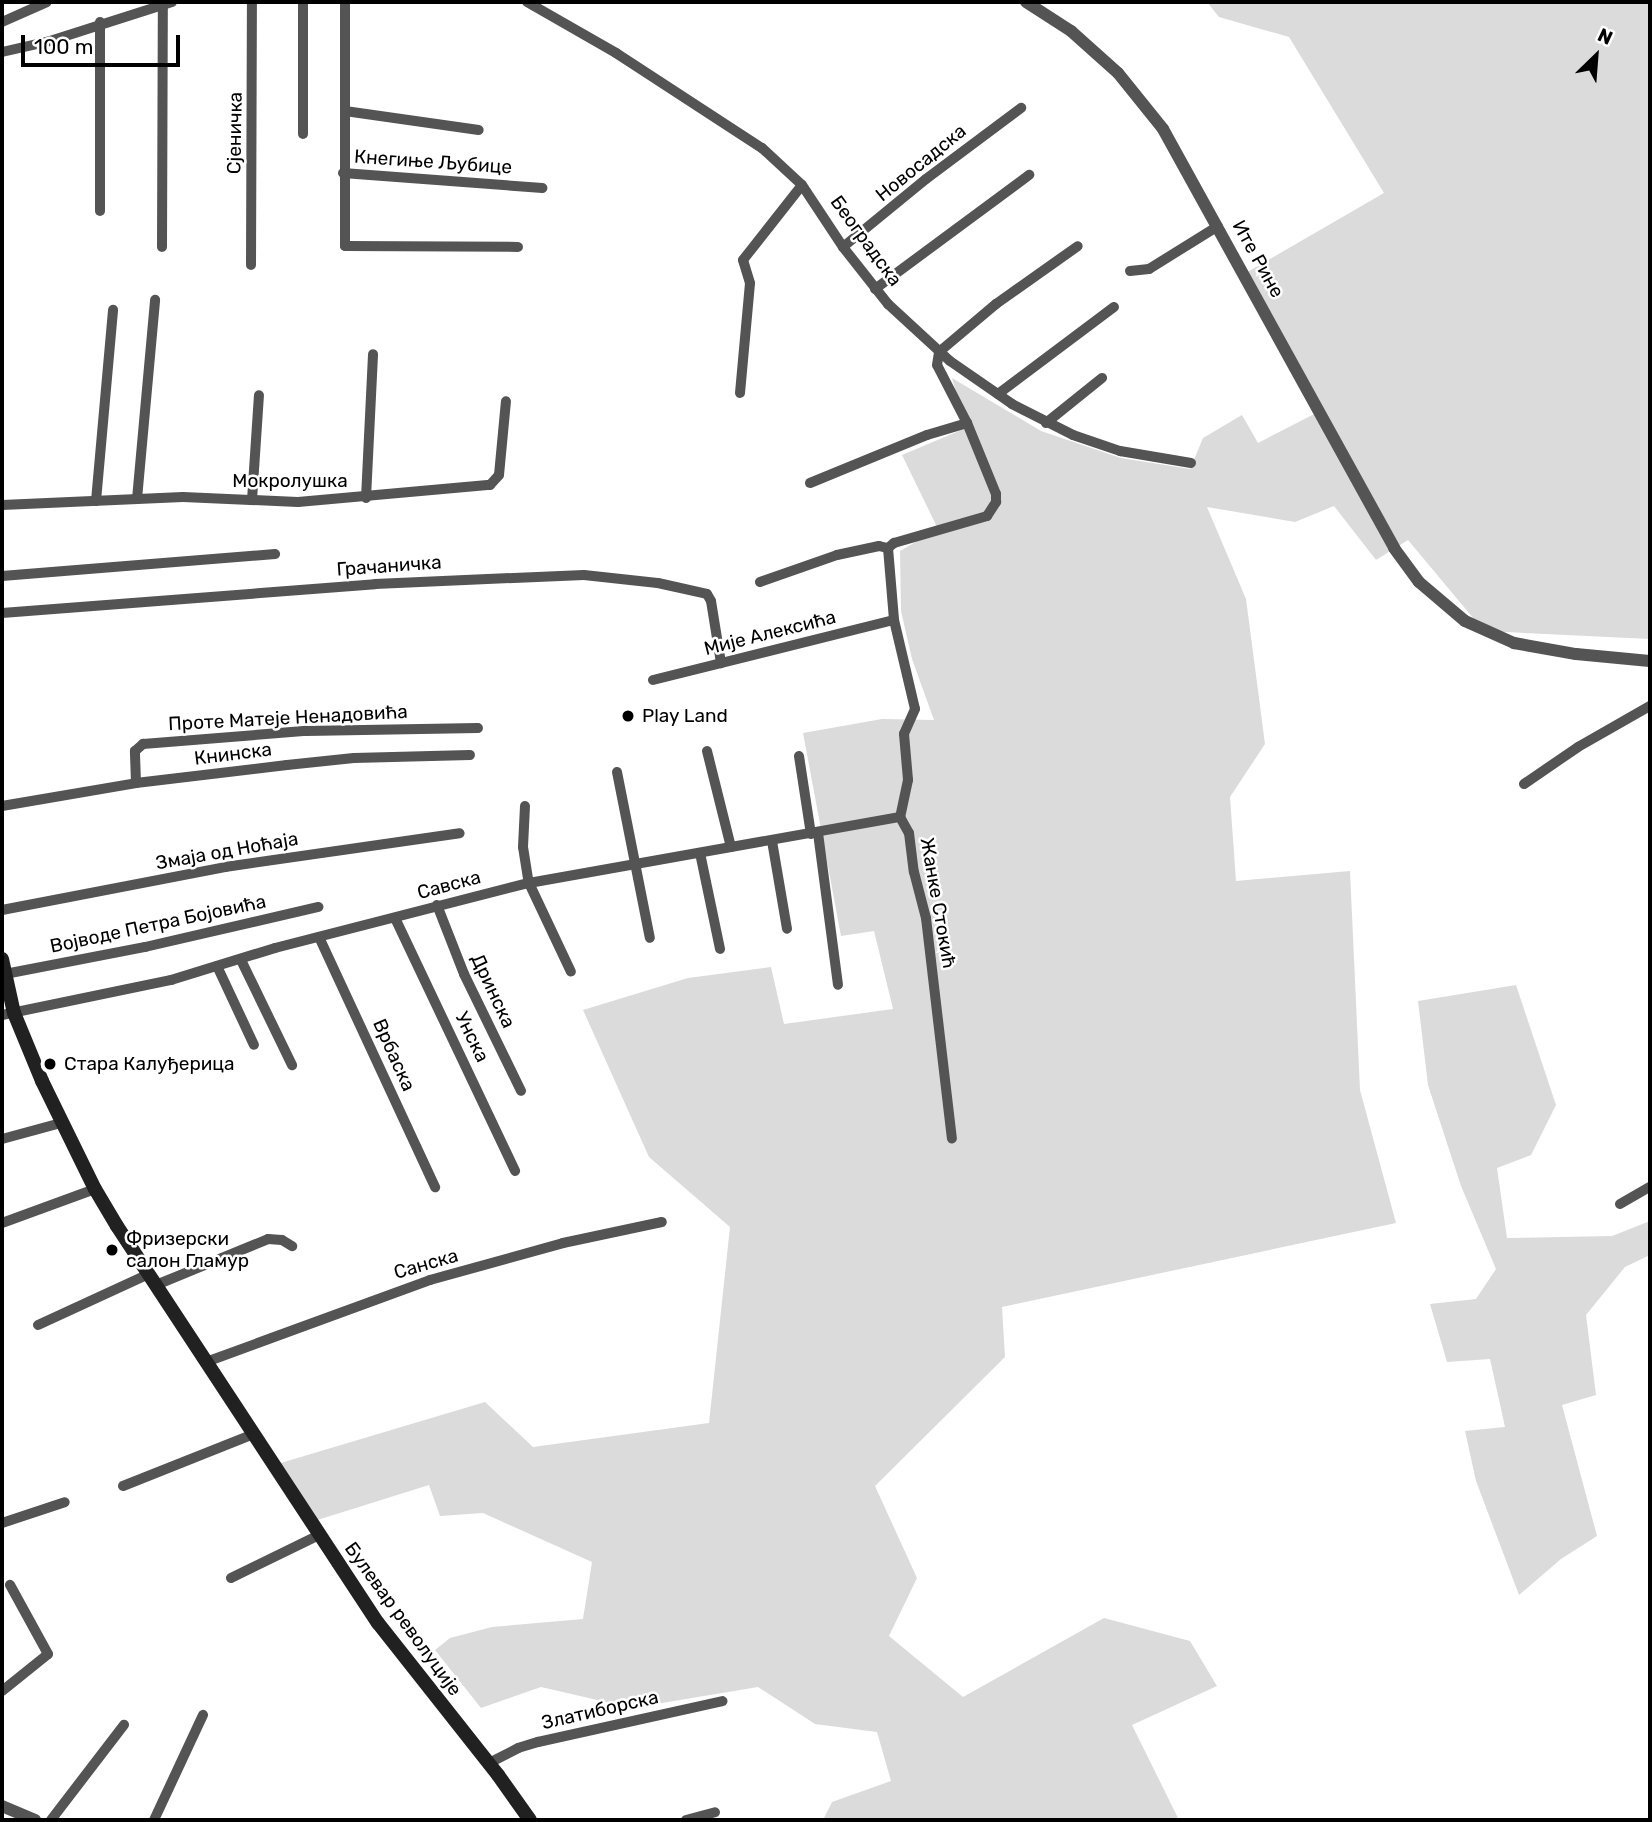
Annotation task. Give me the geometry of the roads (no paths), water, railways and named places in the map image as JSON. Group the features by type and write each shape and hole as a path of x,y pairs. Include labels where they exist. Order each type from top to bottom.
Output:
{"main road":[{"name":"Булевар револуције","path":"3,967 8,1014 95,1189 319,1535 402,1656 489,1763 530,1820"}],"street":[{"path":"2,22 47,2"},
{"name":"Сјеничка","path":"251,265 252,2"},
{"path":"303,2 303,134"},
{"name":"Кнегиње Љубице","path":"345,2 343,173 541,188"},
{"name":"Београдска","path":"527,2 713,114 762,148 802,185 875,289 939,352 998,394 1046,423 1120,451 1191,463"},
{"name":"Ите Рине","path":"1026,2 1071,31 1135,93 1178,153 1324,424 1410,572 1456,615 1495,637 1534,648 1650,661"},
{"path":"2,52 50,41 100,22 167,3 162,247"},
{"path":"100,22 100,211"},
{"name":"Новосадска","path":"843,247 1021,108"},
{"path":"345,111 479,130"},
{"path":"343,173 344,243 348,248 518,247"},
{"path":"875,289 1029,175"},
{"path":"740,393 750,283 743,260 802,185"},
{"path":"1130,271 1149,269 1218,226"},
{"path":"760,583 837,555 879,545 888,548 894,543 987,516 993,509 996,494 967,424 940,374 936,360 939,352 996,304 1078,246"},
{"path":"137,499 155,300"},
{"path":"998,394 1114,307"},
{"path":"96,500 113,310"},
{"path":"366,498 373,354"},
{"path":"1046,423 1102,378"},
{"path":"252,500 259,395"},
{"name":"Мокролушка","path":"2,505 137,499 298,502 480,486 496,482 499,475 506,401"},
{"path":"810,483 927,435 967,424"},
{"name":"Жанке Стокић","path":"888,548 894,620 915,709 904,734 908,780 900,817 911,840 914,872 926,918 933,999 952,1138"},
{"path":"2,576 275,554"},
{"name":"Грачаничка","path":"2,613 374,584 584,575 658,583 707,594 711,601 721,663"},
{"name":"Мије Алексића","path":"653,680 894,620"},
{"path":"1524,784 1578,747 1650,706"},
{"name":"Проте Матеје Ненадовића","path":"136,783 135,751 143,744 279,733 478,728"},
{"path":"707,751 731,847"},
{"name":"Книнска","path":"2,806 136,783 354,758 470,755"},
{"path":"799,756 838,985"},
{"path":"617,772 650,938"},
{"path":"525,806 523,848 529,883 571,972"},
{"name":"Савска","path":"8,1014 171,980 437,905 529,883 900,817"},
{"name":"Змаја од Ноћаја","path":"2,910 225,867 460,833"},
{"path":"772,841 787,929"},
{"path":"700,853 720,949"},
{"name":"Дринска","path":"437,905 464,974 521,1091"},
{"name":"Војводе Петра Бојовића","path":"3,967 145,947 318,907"},
{"name":"Унска","path":"395,918 515,1171"},
{"name":"Врбаска","path":"319,937 435,1187"},
{"path":"241,960 292,1065"},
{"path":"217,967 254,1045"},
{"path":"2,1139 61,1123"},
{"path":"1620,1204 1650,1188"},
{"path":"2,1223 95,1189"},
{"name":"Санска","path":"206,1362 430,1280 564,1243 662,1222"},
{"path":"38,1325 152,1279 268,1239 282,1240 292,1246"},
{"path":"123,1486 254,1434"},
{"path":"2,1523 65,1502"},
{"path":"231,1578 319,1535"},
{"path":"2,1691 48,1654 10,1585"},
{"name":"Златиборска","path":"489,1763 503,1754 538,1742 723,1701"},
{"path":"154,1820 204,1715"},
{"path":"51,1820 124,1725"},
{"path":"2,1806 35,1820"},
{"path":"686,1820 715,1812"}],"place":[{"name":"Play Land","path":"628,716"},
{"name":"Стара Калуђерица","path":"50,1064"},
{"name":"Фризерски салон Гламур","path":"112,1250"}]}
